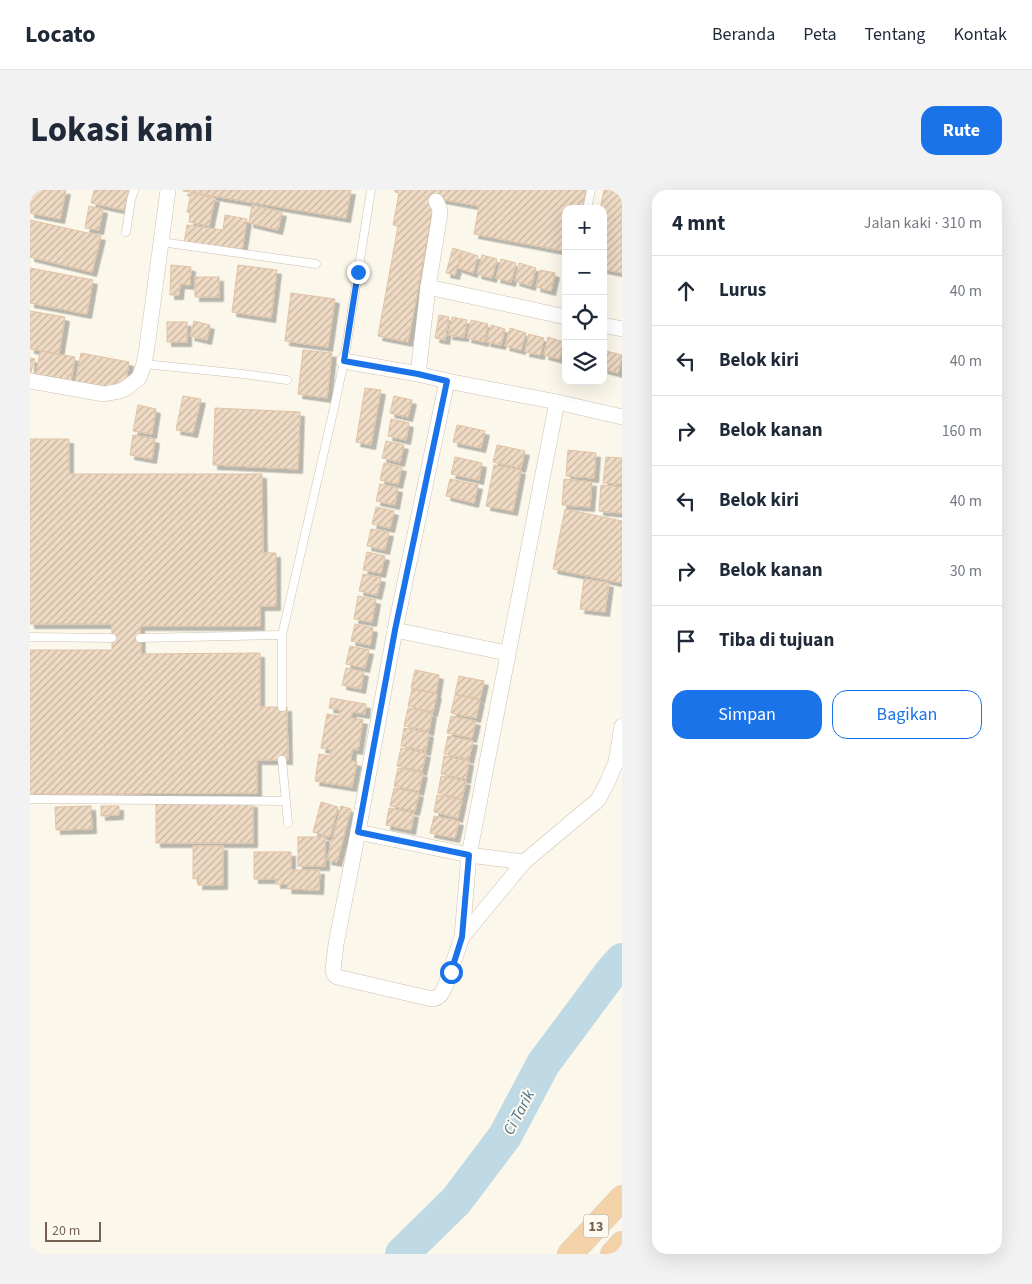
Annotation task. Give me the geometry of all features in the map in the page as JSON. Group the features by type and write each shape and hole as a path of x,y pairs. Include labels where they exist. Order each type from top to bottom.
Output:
{"highway":[{"name":"13","path":"570,1254 622,1198"},
{"name":"13","path":"613,1254 622,1244"}],"street":[{"path":"30,381 104,394 120,391 139,378 144,364 168,190"},
{"path":"418,374 428,286 440,213 436,201"},
{"path":"428,286 562,316"},
{"path":"607,326 622,330"},
{"path":"344,361 418,374 622,417"},
{"path":"447,381 395,630 334,962 334,974 338,977 432,999 442,994 462,937 469,855 557,402"},
{"path":"395,630 507,654"},
{"path":"462,937 524,862 598,800 619,758 622,726"},
{"path":"358,832 469,855 524,862"}],"lane":[{"path":"126,232 134,190"},
{"path":"282,707 282,636 344,361 371,190"},
{"path":"588,205 591,190"},
{"path":"161,242 316,264"},
{"path":"144,364 287,380"},
{"path":"30,636 112,638"},
{"path":"140,638 282,636"},
{"path":"282,760 288,823"},
{"path":"30,799 286,801"}],"building":[{"path":"30,190 66,190 60,219 30,213"},
{"path":"94,190 129,190 124,210 91,203"},
{"path":"183,190 351,190 346,218"},
{"path":"395,190 586,190 583,205 562,205 562,251 474,234 479,206 435,198 408,342 378,336 398,226 393,225 399,193 395,192"},
{"path":"604,190 622,190 622,273 607,270 607,205 601,205"},
{"path":"191,193 215,198 209,226 189,222 190,213 187,212"},
{"path":"252,205 282,212 278,230 249,223"},
{"path":"89,206 103,209 99,230 85,228"},
{"path":"225,215 247,219 242,251 184,243 187,225 223,230"},
{"path":"30,220 101,236 92,272 30,257"},
{"path":"453,248 462,251 455,275 446,273"},
{"path":"463,251 478,256 473,273 458,268"},
{"path":"482,255 497,259 492,278 477,274"},
{"path":"501,259 516,263 511,282 496,278"},
{"path":"519,263 536,268 531,286 515,281"},
{"path":"171,265 191,267 190,285 180,284 179,295 170,295"},
{"path":"238,265 277,270 271,318 232,312"},
{"path":"30,268 93,280 87,314 30,303"},
{"path":"540,270 555,273 551,291 536,287"},
{"path":"195,277 219,277 219,297 195,297"},
{"path":"291,293 335,299 328,347 285,341"},
{"path":"30,311 65,317 59,354 30,349"},
{"path":"439,315 449,317 445,340 435,338"},
{"path":"452,317 467,320 464,337 448,335"},
{"path":"471,320 488,324 484,342 467,338"},
{"path":"194,321 210,325 207,340 190,336"},
{"path":"167,322 187,322 187,342 167,342"},
{"path":"491,325 505,329 501,345 486,342"},
{"path":"510,328 526,333 521,350 505,346"},
{"path":"529,334 544,338 540,355 525,352"},
{"path":"548,337 562,341 559,359 544,355"},
{"path":"303,350 332,353 327,398 298,394"},
{"path":"40,351 75,357 71,381 36,374"},
{"path":"607,351 622,355 618,373 607,370"},
{"path":"81,353 129,362 125,387 106,390 75,384"},
{"path":"30,358 35,359 30,375"},
{"path":"365,388 381,390 371,445 356,442"},
{"path":"183,396 201,399 193,433 176,430"},
{"path":"394,396 412,400 408,417 390,413"},
{"path":"138,405 156,409 152,434 133,431"},
{"path":"215,408 300,412 298,469 213,465"},
{"path":"391,419 409,423 406,440 388,436"},
{"path":"457,425 485,431 481,448 453,442"},
{"path":"133,435 155,439 152,459 130,455"},
{"path":"30,439 69,439 69,474 262,474 263,553 276,553 276,606 260,606 260,626 140,626 141,654 260,653 260,707 287,707 288,760 257,760 257,793 30,794 30,650 112,650 112,624 30,624"},
{"path":"386,441 404,445 400,462 382,458"},
{"path":"497,445 525,451 521,468 493,462"},
{"path":"568,450 596,453 594,478 566,476"},
{"path":"455,457 482,463 479,480 451,474"},
{"path":"606,457 622,458 622,484 603,483"},
{"path":"384,463 402,467 398,484 380,480"},
{"path":"494,465 521,470 513,511 486,506"},
{"path":"450,479 478,485 474,503 446,496"},
{"path":"564,479 592,482 590,507 562,505"},
{"path":"380,484 398,488 395,505 376,501"},
{"path":"601,485 622,487 622,513 599,511"},
{"path":"376,507 394,511 390,528 372,524"},
{"path":"565,509 622,521 622,583 553,569"},
{"path":"371,529 389,532 385,550 367,546"},
{"path":"367,552 385,556 381,573 363,570"},
{"path":"363,574 381,578 377,595 359,591"},
{"path":"584,579 609,583 605,612 580,609"},
{"path":"358,596 376,600 372,622 354,619"},
{"path":"355,624 373,628 370,645 351,641"},
{"path":"350,646 369,650 365,668 346,664"},
{"path":"346,668 364,672 361,689 342,685"},
{"path":"415,670 439,675 436,693 411,688"},
{"path":"459,676 484,681 480,699 455,694"},
{"path":"412,689 437,694 433,712 408,706"},
{"path":"455,695 480,700 476,718 451,713"},
{"path":"331,698 366,704 365,714 352,712 351,718 363,720 358,750 352,749 351,761 357,762 352,787 315,781 319,754 330,756 331,750 321,748 327,714 339,716 340,710 329,708"},
{"path":"408,708 432,713 429,731 404,726"},
{"path":"451,716 476,721 472,738 447,733"},
{"path":"404,728 429,733 426,751 401,746"},
{"path":"448,736 473,741 469,759 444,754"},
{"path":"401,748 426,753 422,771 397,766"},
{"path":"444,756 469,761 466,779 441,774"},
{"path":"398,768 423,773 419,791 394,786"},
{"path":"441,776 466,781 462,799 438,793"},
{"path":"394,788 419,793 415,811 390,806"},
{"path":"437,795 462,800 458,818 434,812"},
{"path":"156,802 253,803 253,843 156,843"},
{"path":"321,802 338,807 330,837 313,832"},
{"path":"91,806 92,829 56,830 55,807"},
{"path":"101,806 119,806 119,815 101,816"},
{"path":"341,806 351,809 337,862 327,860"},
{"path":"389,808 414,813 411,830 386,825"},
{"path":"434,816 459,821 455,838 430,833"},
{"path":"298,837 325,837 325,866 298,866"},
{"path":"193,846 223,846 223,885 198,885 199,878 193,879"},
{"path":"254,852 291,852 291,870 320,870 319,890 287,889 288,884 276,884 276,879 254,879"}],"waterway":[{"name":"Ci Tarik","path":"402,1254 456,1201 505,1136 543,1064 622,960"}],"route":[{"path":"358,272 344,361 447,381 395,630 358,832 469,855 462,937 451,972"}]}
